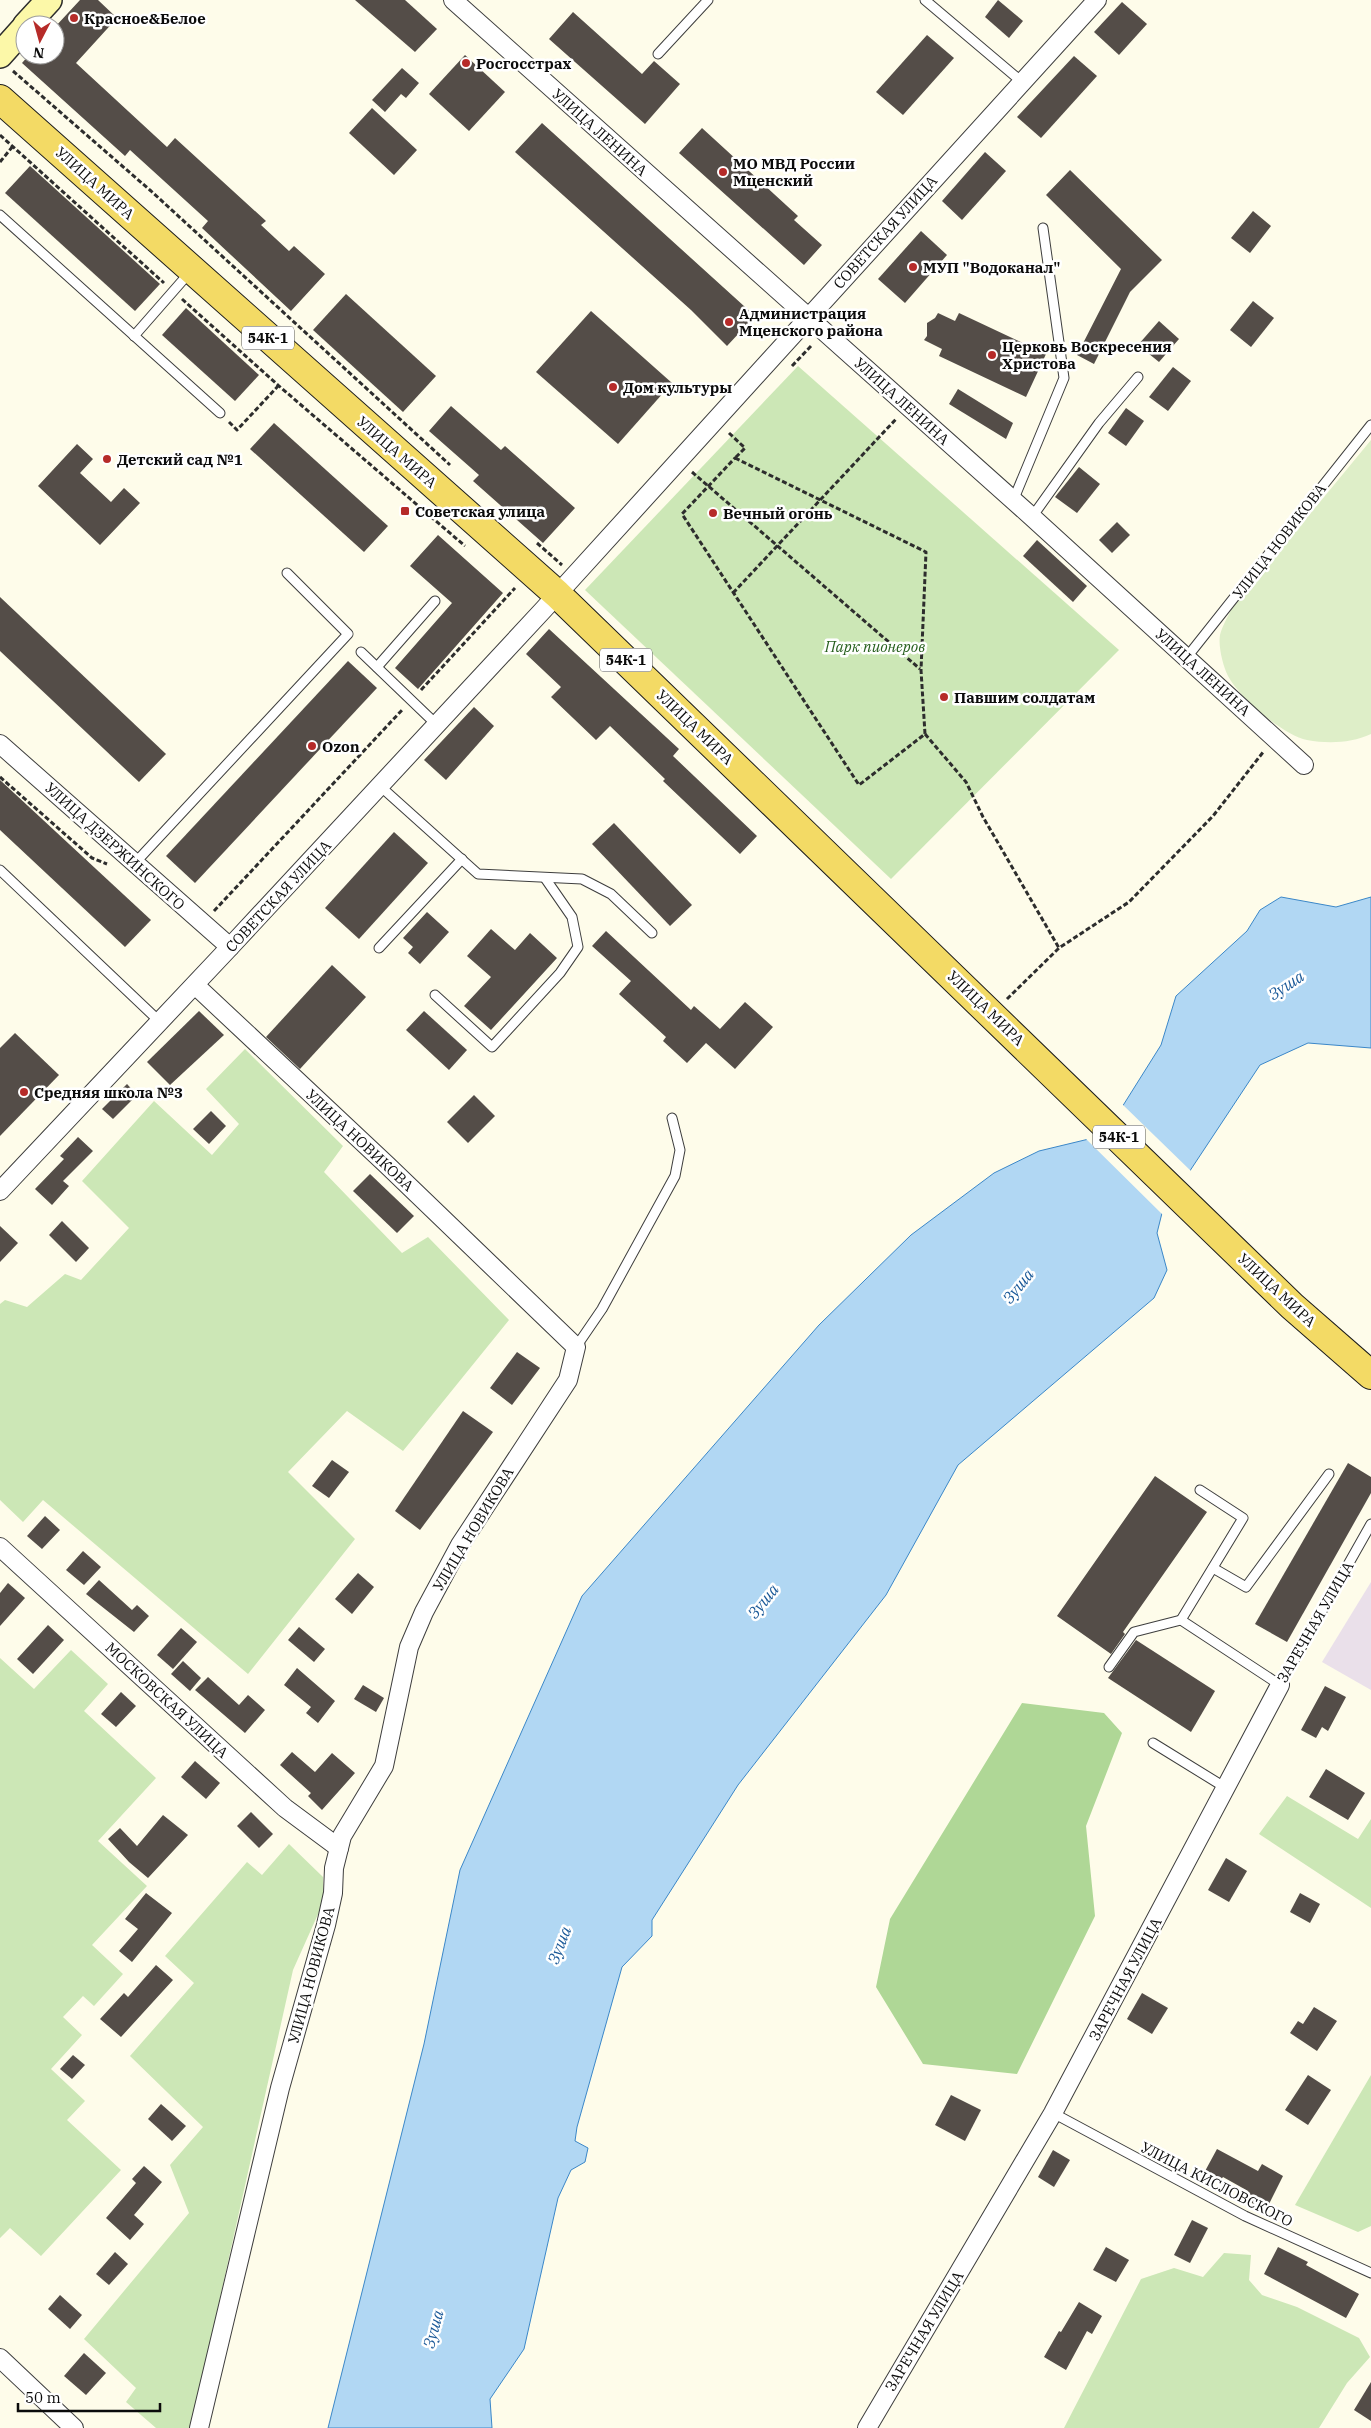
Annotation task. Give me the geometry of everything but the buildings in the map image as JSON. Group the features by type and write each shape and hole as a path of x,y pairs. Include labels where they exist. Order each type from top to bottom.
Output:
{"main road":[{"path":"35,15 48,0"},
{"path":"6,62 15,46"},
{"name":"УЛИЦА МИРА","path":"0,98 558,593 1292,1306 1371,1375"}],"street":[{"name":"УЛИЦА ЛЕНИНА","path":"453,0 1032,517 1275,737 1304,766"},
{"name":"СОВЕТСКАЯ УЛИЦА","path":"0,1191 230,948 437,725 1098,0"},
{"name":"УЛИЦА ДЗЕРЖИНСКОГО","path":"1,745 230,948"},
{"name":"УЛИЦА НОВИКОВА","path":"195,985 393,1171 576,1347 568,1380 460,1545 424,1612 409,1647 384,1766 342,1836 326,1925 280,2088 199,2428"},
{"name":"МОСКОВСКАЯ УЛИЦА","path":"0,1547 284,1808 339,1848"},
{"name":"ЗАРЕЧНАЯ УЛИЦА","path":"867,2428 1053,2113 1280,1685"},
{"path":"0,2358 74,2428"}],"lane":[{"path":"658,54 708,0"},
{"path":"925,0 1022,82"},
{"path":"0,215 220,413"},
{"path":"1014,501 1064,378 1043,228"},
{"path":"134,336 192,270"},
{"path":"1032,517 1099,423 1138,377"},
{"name":"УЛИЦА НОВИКОВА","path":"1187,658 1371,425"},
{"path":"135,863 348,634 287,574"},
{"path":"377,667 435,601"},
{"path":"361,652 437,725"},
{"path":"380,786 478,874 582,880 611,894 652,933"},
{"path":"379,948 462,859"},
{"path":"0,870 159,1021"},
{"path":"435,994 492,1047 560,973 578,947 572,918 545,878"},
{"path":"576,1347 602,1309 675,1176 680,1150 672,1118"},
{"path":"1213,1568 1246,1587 1329,1474"},
{"path":"1109,1667 1134,1632 1180,1620 1243,1518 1200,1490"},
{"name":"ЗАРЕЧНАЯ УЛИЦА","path":"1280,1685 1371,1524"},
{"path":"1180,1620 1280,1685"},
{"path":"1154,1743 1226,1788"},
{"name":"УЛИЦА КИСЛОВСКОГО","path":"1053,2113 1244,2216 1371,2273"}],"path":[{"path":"6,62 151,191 453,468"},
{"path":"0,134 278,386 468,548"},
{"path":"0,162 14,146"},
{"path":"790,368 824,332"},
{"path":"220,413 237,430 316,343"},
{"path":"733,592 778,547 908,407"},
{"path":"722,439 736,426"},
{"path":"729,433 746,448 682,514 859,785 925,734"},
{"path":"735,458 926,552 920,670 925,734 966,782 1059,948"},
{"path":"685,479 698,465"},
{"path":"692,472 920,670"},
{"path":"532,538 558,593"},
{"path":"510,585 515,588 558,593"},
{"path":"202,923 515,588"},
{"path":"1004,1002 1059,948 1129,902 1213,816 1275,737"},
{"path":"0,777 92,858 111,865"}],"shaded area":[{"path":"1371,1582 1371,1690 1322,1662"}],"green space":[{"name":"Парк пионеров","path":"798,366 1119,650 891,879 585,590"},
{"path":"1371,440 1371,734 1340,742 1307,740 1286,731 1242,695 1228,676 1223,662 1220,635 1231,610"},
{"path":"245,1049 343,1146 324,1172 402,1253 428,1237 509,1320 403,1451 347,1411 288,1472 355,1539 248,1674 43,1500 23,1522 0,1500 0,1304 5,1300 27,1307 65,1274 81,1280 129,1228 82,1181 154,1101 212,1155 239,1124 206,1089"},
{"path":"71,1650 108,1684 84,1711 156,1778 98,1841 147,1886 92,1945 123,1974 94,2006 83,1996 63,2017 82,2035 51,2069 85,2101 67,2120 121,2170 41,2256 10,2228 0,2238 0,1658 34,1689"},
{"path":"1022,1703 1104,1713 1122,1733 1086,1826 1095,1916 1017,2074 923,2064 876,1987 890,1919"},
{"path":"1287,1796 1358,1839 1371,1819 1371,1908 1259,1834"},
{"path":"289,1844 323,1877 323,1903 293,1970 191,2428 156,2428 126,2402 136,2388 84,2339 189,2213 170,2165 203,2127 130,2056 194,1983 165,1956 247,1862 262,1875"},
{"path":"1371,2075 1371,2226 1358,2232 1295,2205"},
{"path":"1224,2253 1251,2255 1249,2280 1262,2295 1297,2307 1359,2338 1370,2357 1347,2383 1319,2428 1064,2428 1141,2279 1174,2268 1203,2277"}],"water":[{"name":"Зуша","path":"1281,897 1336,907 1371,897 1371,1048 1308,1043 1260,1065 1162,1213 1157,1233 1167,1270 1154,1298 958,1465 886,1595 738,1785 652,1920 652,1936 622,1967 577,2127 575,2141 588,2148 585,2162 571,2170 558,2198 524,2349 490,2399 492,2428 328,2428 424,2044 460,1870 582,1596 819,1325 911,1235 994,1173 1039,1151 1093,1138 1112,1123 1161,1045 1176,996 1247,931 1260,910"}],"pier":[{"path":"1121,1103 1192,1172 1164,1216 1084,1137 1092,1136 1110,1121"}],"place":[{"name":"Красное&Белое","path":"74,18"},
{"name":"Росгосстрах","path":"466,63"},
{"name":"МО МВД России Мценский","path":"723,172"},
{"name":"МУП \"Водоканал\"","path":"913,267"},
{"name":"Администрация Мценского района","path":"729,322"},
{"name":"Церковь Воскресения Христова","path":"992,355"},
{"name":"Дом культуры","path":"613,387"},
{"name":"Детский сад №1","path":"107,459"},
{"name":"Советская улица","path":"405,511"},
{"name":"Вечный огонь","path":"713,513"},
{"name":"Павшим солдатам","path":"944,697"},
{"name":"Ozon","path":"312,746"},
{"name":"Средняя школа №3","path":"24,1092"}]}
